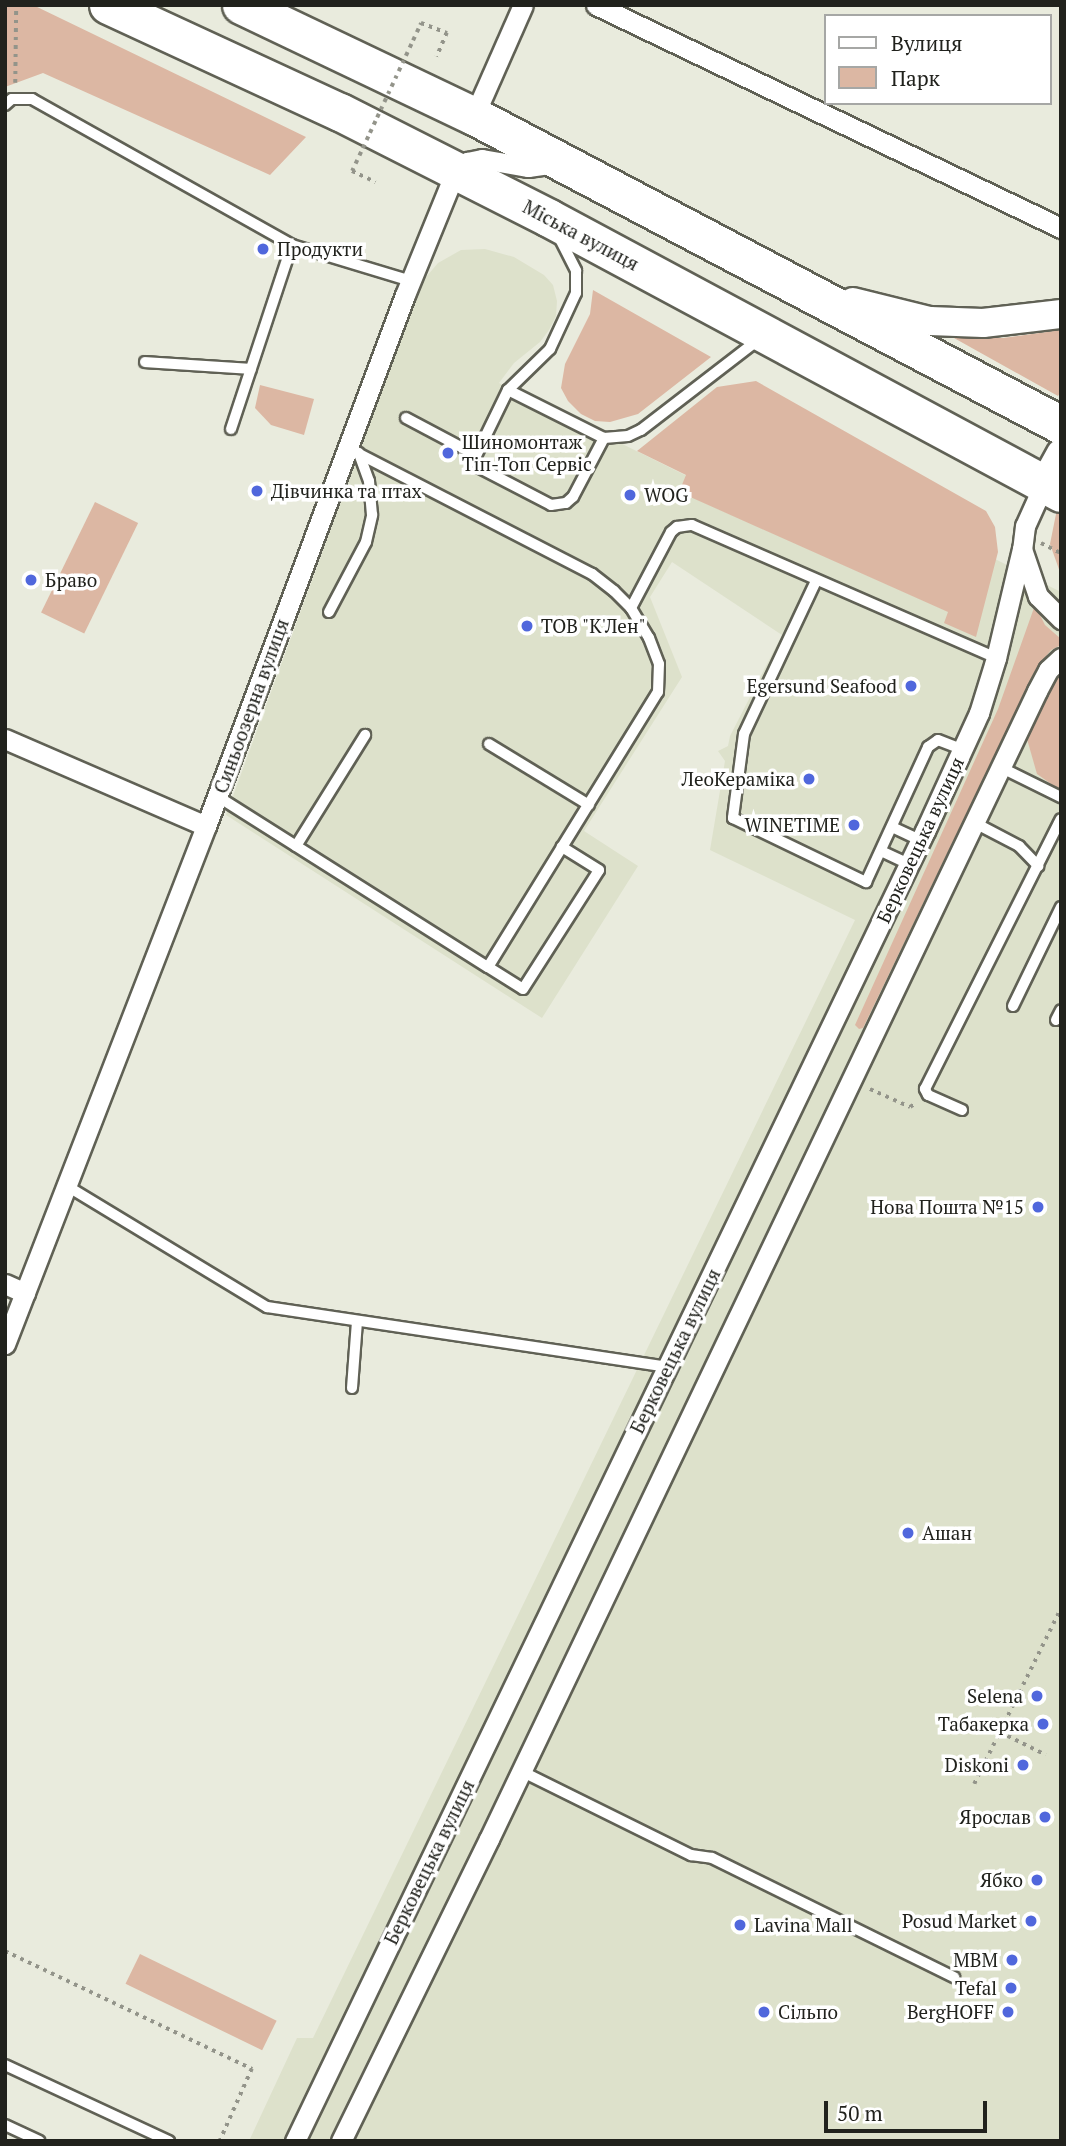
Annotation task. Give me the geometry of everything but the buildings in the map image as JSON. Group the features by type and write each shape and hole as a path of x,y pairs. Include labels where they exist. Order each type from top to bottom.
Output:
{"highway":[{"name":"Міська вулиця","path":"108,5 340,112 550,218 764,335 1055,477"},
{"path":"241,5 474,116 1061,425"}],"main road":[{"path":"789,282 887,313 930,321 982,323 1061,314"}],"street":[{"path":"474,116 523,5"},
{"path":"596,5 1061,228"},
{"path":"456,170 467,162 482,159 528,167 562,162"},
{"name":"Синьоозерна вулиця","path":"5,1344 353,450 411,281 456,170"},
{"name":"Берковецька вулиця","path":"295,2141 962,749 996,658 1025,526 1055,477"},
{"path":"1022,549 1038,596 1061,620"},
{"path":"341,2141 521,1771 1037,691 1048,670 1061,658"},
{"path":"5,739 206,826"},
{"path":"5,1284 25,1293"}],"lane":[{"path":"8,102 32,99 292,245 411,281"},
{"path":"474,454 508,390 550,349 576,293 576,271 550,218"},
{"path":"231,429 292,245"},
{"path":"508,390 604,438 628,436 641,430 764,335"},
{"path":"145,362 251,369"},
{"path":"406,418 474,454 480,468 551,505 558,506 573,497 604,438"},
{"path":"353,450 592,573 631,608 649,638 659,664 658,692 488,967"},
{"path":"329,612 366,541 372,515 369,481 353,450"},
{"path":"631,608 671,532 685,524 996,658"},
{"path":"816,581 744,734 733,818 866,882 928,747 938,740 962,749"},
{"path":"296,846 365,735"},
{"path":"489,744 589,805"},
{"path":"1002,768 1061,797"},
{"path":"217,796 523,989 599,870 562,847"},
{"path":"962,1110 928,1095 925,1089 1061,819"},
{"path":"975,822 1019,846 1038,866"},
{"path":"892,827 920,840"},
{"path":"881,851 909,864"},
{"path":"1013,1006 1061,907"},
{"path":"67,1186 267,1307 667,1367"},
{"path":"352,1388 357,1321"},
{"path":"521,1771 691,1855 712,1858 954,1977"},
{"path":"5,2064 169,2141"},
{"path":"5,2125 38,2141"}],"path":[{"path":"8,102 17,72 13,39 16,5"},
{"path":"376,182 352,172 421,23 447,33 437,57"},
{"path":"865,1086 911,1107 928,1095"},
{"path":"974,1784 1061,1608"},
{"path":"1000,1732 1046,1755"},
{"path":"5,1951 252,2069 220,2141"}],"shaded area":[{"path":"485,249 514,257 544,275 553,285 557,301 556,316 549,330 540,342 514,363 499,383 687,476 680,492 949,612 993,558 1061,592 1061,2141 249,2141 297,2038 313,2038 855,920 710,850 725,761 718,751 728,746 730,736 782,635 672,562 650,597 682,677 584,831 638,866 542,1018 226,815 421,283 438,263 461,250"}],"green space":[{"path":"5,5 33,5 306,137 270,175 43,73 5,87"},
{"path":"593,290 711,357 638,414 610,422 595,421 581,414 568,401 561,388 565,364 590,314"},
{"path":"1061,330 1061,391 1058,396 954,338 1003,338"},
{"path":"756,381 986,511 995,527 998,552 976,637 944,623 948,612 679,492 686,475 637,451 717,387"},
{"path":"260,385 314,399 304,435 271,425 255,408"},
{"path":"95,502 138,523 84,634 41,613"},
{"path":"1058,504 1061,506 1061,575 1050,544"},
{"path":"1035,605 1045,625 1061,639 1061,645 1051,650 1036,669 863,1028 859,1029 855,1025 998,709"},
{"path":"1061,669 1061,791 1037,774 1027,739 1044,690"},
{"path":"140,1954 277,2021 262,2050 126,1984"}],"place":[{"name":"Продукти","path":"263,249"},
{"name":"Шиномонтаж Тіп-Топ Сервіс","path":"448,453"},
{"name":"Дівчинка та птах","path":"257,491"},
{"name":"WOG","path":"630,495"},
{"name":"Браво","path":"31,580"},
{"name":"ТОВ \"К'Лен\"","path":"527,626"},
{"name":"Egersund Seafood","path":"911,686"},
{"name":"ЛеоКераміка","path":"809,779"},
{"name":"WINETIME","path":"854,825"},
{"name":"Нова Пошта №15","path":"1038,1207"},
{"name":"Ашан","path":"908,1533"},
{"name":"Selena","path":"1037,1696"},
{"name":"Табакерка","path":"1043,1724"},
{"name":"Diskoni","path":"1023,1765"},
{"name":"Ярослав","path":"1045,1817"},
{"name":"Ябко","path":"1037,1880"},
{"name":"Posud Market","path":"1031,1921"},
{"name":"Lavina Mall","path":"740,1925"},
{"name":"MBM","path":"1012,1960"},
{"name":"Tefal","path":"1011,1988"},
{"name":"Сільпо","path":"764,2012"},
{"name":"BergHOFF","path":"1008,2012"}]}
